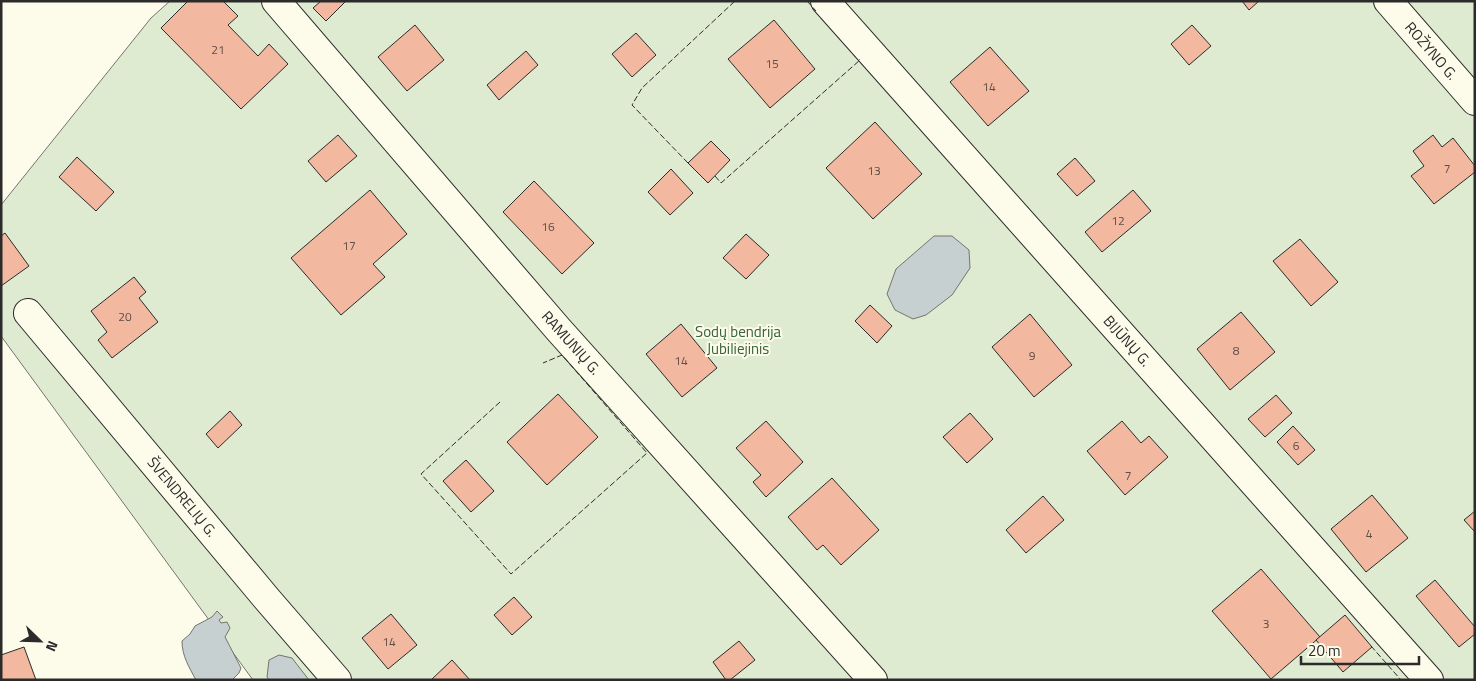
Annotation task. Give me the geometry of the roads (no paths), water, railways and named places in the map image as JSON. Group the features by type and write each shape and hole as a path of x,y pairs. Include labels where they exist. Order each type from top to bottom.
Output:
{"street":[{"name":"RAMUNIŲ G.","path":"276,1 558,328 873,680"},
{"name":"BIJŪNŲ G.","path":"825,1 1429,680"},
{"name":"ROŽYNO G.","path":"1388,1 1475,101"},
{"name":"ŠVENDRELIŲ G.","path":"28,313 266,599 337,680"}],"park label":[{"name":"Sodų bendrija Jubiliejinis","path":"738,340"}]}
